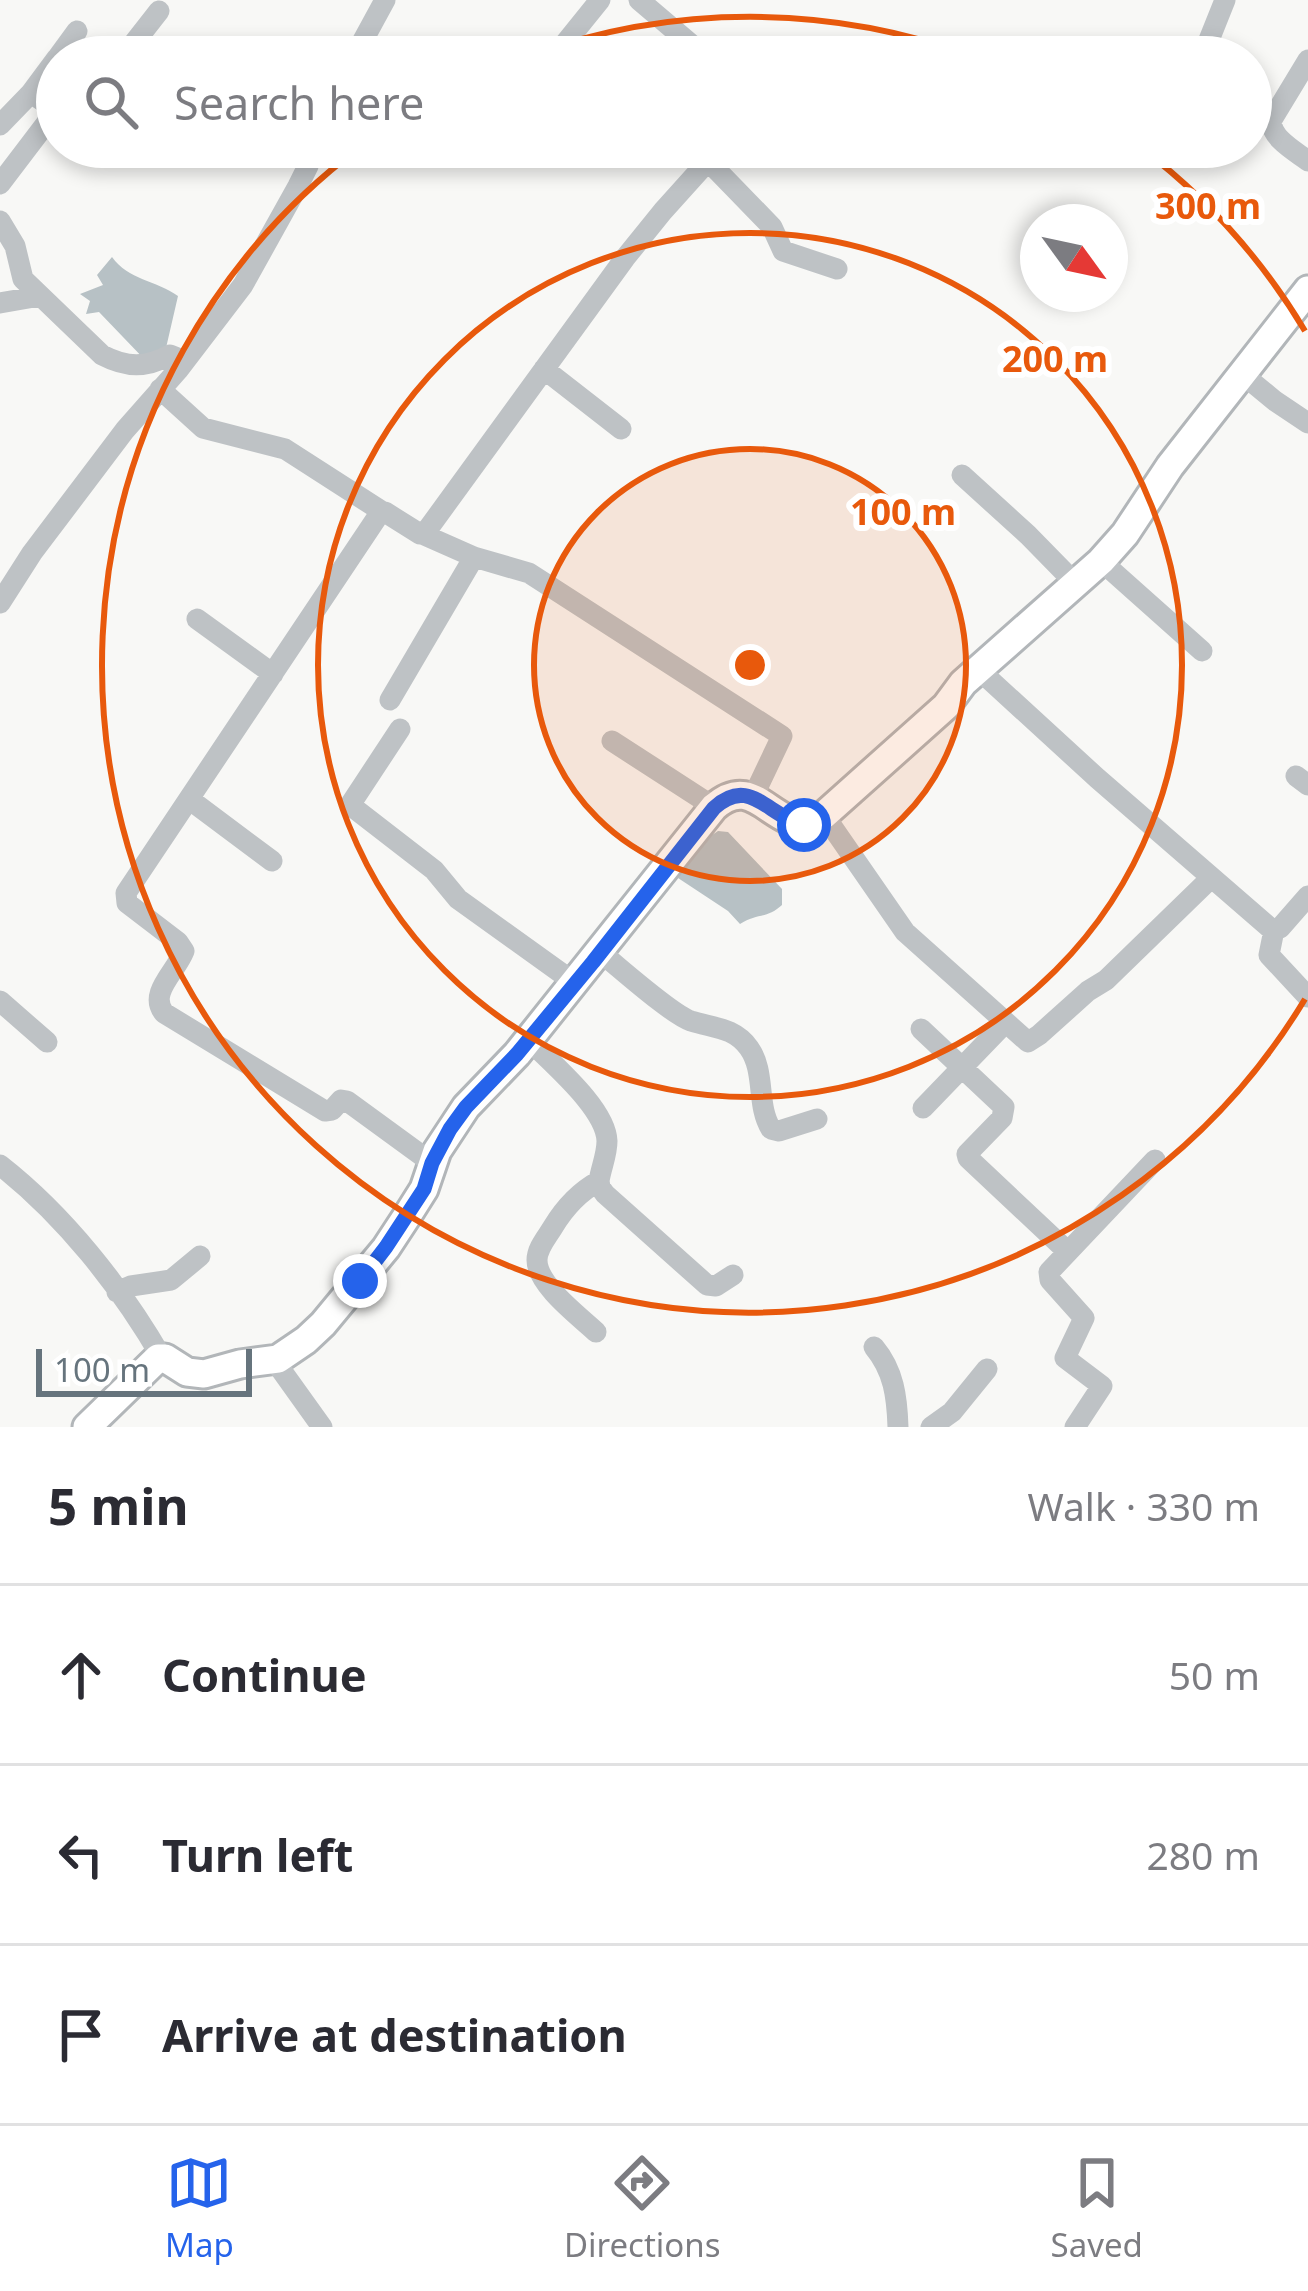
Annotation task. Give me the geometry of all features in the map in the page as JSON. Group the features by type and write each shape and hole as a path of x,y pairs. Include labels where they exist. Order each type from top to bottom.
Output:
{"main road":[{"path":"86,1427 158,1358 187,1372 204,1374 274,1360 306,1340 386,1247 424,1189 432,1163 466,1107 529,1040 714,808 740,793 792,822 812,824 824,814 946,706 963,682 1102,561 1308,290"}],"street":[{"path":"366,36 386,0"},
{"path":"571,36 600,0"},
{"path":"640,0 682,36"},
{"path":"1210,36 1225,0"},
{"path":"137,36 159,11"},
{"path":"74,36 77,32"},
{"path":"1272,119 1308,60"},
{"path":"0,124 36,87"},
{"path":"31,93 36,96"},
{"path":"1272,130 1308,161"},
{"path":"0,184 36,136"},
{"path":"0,603 125,430 243,285 307,168"},
{"path":"422,535 692,168"},
{"path":"715,168 772,227 783,250 837,269"},
{"path":"0,221 15,246 22,279 107,358 147,365 172,355 184,362"},
{"path":"0,303 40,296"},
{"path":"544,369 621,429"},
{"path":"1241,373 1308,423"},
{"path":"160,389 203,428 285,449 422,535 529,573 782,736 752,797"},
{"path":"962,476 1075,583"},
{"path":"383,512 125,898 184,951 158,996 160,1010 319,1108 330,1112 341,1100 347,1101 432,1163"},
{"path":"390,700 474,557"},
{"path":"1102,561 1202,651"},
{"path":"196,619 273,674"},
{"path":"978,669 1274,930"},
{"path":"400,729 350,806 434,870 458,898 575,983"},
{"path":"612,740 714,808"},
{"path":"189,799 272,861"},
{"path":"824,814 904,932 1024,1040 1034,1039 1106,980 1210,878"},
{"path":"1274,930 1308,896"},
{"path":"1274,930 1269,956 1308,998"},
{"path":"601,952 682,1017 722,1027 746,1043 758,1068 764,1114 771,1129 818,1119"},
{"path":"0,1001 47,1042"},
{"path":"923,1108 1005,1023"},
{"path":"921,1029 1004,1107 1002,1118 968,1158 1067,1251"},
{"path":"529,1040 604,1126 607,1139 599,1187 711,1288 733,1275"},
{"path":"1075,1427 1102,1386 1065,1358 1084,1318 1048,1274 1155,1160"},
{"path":"0,1165 66,1226 162,1358"},
{"path":"596,1332 549,1286 537,1258 562,1212 599,1180"},
{"path":"117,1292 171,1280 200,1256"},
{"path":"874,1347 890,1371 898,1427"},
{"path":"274,1360 322,1427"},
{"path":"931,1427 952,1412 987,1369"}],"shaded area":[{"path":"112,257 126,271 178,296 166,348 147,362 99,312 86,314 90,301 80,294 103,285 97,275"},
{"path":"718,831 728,832 782,889 782,905 740,924 678,878 703,841"}],"route":[{"path":"360,1281 424,1189 432,1163 466,1107 517,1054 714,808 732,794 748,794 778,815 804,825"}]}
